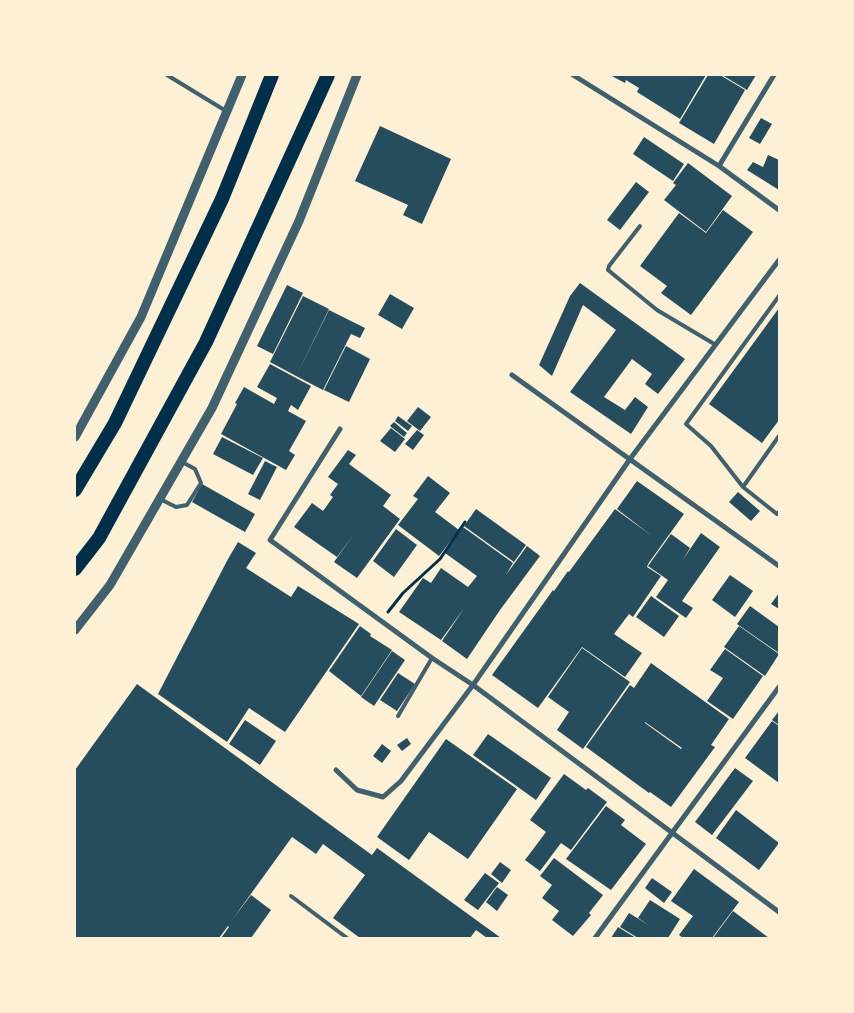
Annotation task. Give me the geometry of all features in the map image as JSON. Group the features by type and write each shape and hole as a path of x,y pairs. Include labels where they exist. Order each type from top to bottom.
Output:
{"highway":[{"path":"75,490 115,423 222,200 272,75"},
{"path":"75,569 98,538 206,342 328,75"}],"street":[{"path":"75,438 141,317 242,75"},
{"path":"75,630 110,584 212,408 299,221 357,75"},
{"path":"573,75 719,166 779,210"},
{"path":"719,166 774,75"},
{"path":"336,770 357,790 383,797 400,781 473,685 630,459 779,260"},
{"path":"512,375 779,566"},
{"path":"340,429 270,540 380,621 473,685 779,912"},
{"path":"595,938 779,687"}],"lane":[{"path":"167,75 228,112"},
{"path":"640,226 609,266 608,270 657,310 716,345"},
{"path":"779,296 686,424 711,446 743,486 778,514 779,512"},
{"path":"743,486 779,436"},
{"path":"160,499 176,507 187,505 200,482 195,469 182,461"},
{"path":"398,716 432,658"},
{"path":"291,896 347,938"}],"path":[{"path":"380,621 403,593 440,559 465,522"}],"building":[{"path":"610,75 706,75 680,119 637,92 639,88 626,80 625,83"},
{"path":"708,75 720,75 745,90 714,144 679,123"},
{"path":"722,75 756,75 747,90"},
{"path":"761,118 772,124 760,144 749,138"},
{"path":"380,126 451,159 422,224 403,215 408,205 355,181"},
{"path":"644,137 684,164 673,181 633,154"},
{"path":"768,155 779,160 779,190 747,170 753,162 763,167"},
{"path":"688,163 732,196 706,232 664,200 676,185 673,183"},
{"path":"636,182 649,192 620,230 607,220"},
{"path":"723,210 753,232 691,315 661,293 667,286 640,266 679,213 706,233"},
{"path":"580,283 685,359 658,394 645,384 652,374 632,359 604,397 625,410 635,397 648,407 631,434 570,392 616,330 583,305 552,376 539,365 570,296"},
{"path":"287,285 303,293 273,354 257,346"},
{"path":"390,294 414,308 402,329 378,315"},
{"path":"303,296 329,309 296,376 270,362"},
{"path":"779,308 779,420 762,443 709,404"},
{"path":"329,310 365,328 360,338 351,334 323,390 296,376"},
{"path":"346,346 370,359 349,402 324,390"},
{"path":"270,364 311,386 298,410 291,405 288,411 306,421 289,451 295,455 286,470 221,434 244,387 274,404 277,398 257,387"},
{"path":"418,407 431,417 420,431 407,421"},
{"path":"398,416 412,426 408,431 395,421"},
{"path":"394,422 407,433 404,437 390,426"},
{"path":"391,428 405,439 395,452 380,441"},
{"path":"417,430 424,435 413,450 405,444"},
{"path":"222,437 263,458 253,475 213,454"},
{"path":"348,450 356,455 349,464 391,495 383,506 400,519 357,578 334,562 354,534 337,557 294,527 312,503 323,511 333,497 330,495 338,484 328,477"},
{"path":"265,461 277,467 260,500 248,494"},
{"path":"428,476 450,493 435,512 459,530 439,556 398,525 418,499 413,496"},
{"path":"637,481 684,514 648,564 647,567 661,576 633,617 629,614 614,634 642,653 625,677 582,647 538,708 492,675 553,590 569,572 615,509 652,536 617,509"},
{"path":"202,484 255,514 245,532 192,502"},
{"path":"738,492 760,511 751,521 729,502"},
{"path":"476,509 526,545 514,562 464,526"},
{"path":"463,527 513,563 506,575 527,546 540,556 467,659 442,641 465,607 441,640 399,612 423,578 431,583 441,568 468,587 477,576 445,553"},
{"path":"396,529 417,545 394,577 373,561"},
{"path":"701,533 720,547 682,601 693,608 686,618 656,597 668,580 648,566 671,534 690,548 682,561"},
{"path":"238,542 256,553 246,568 291,597 298,586 359,624 285,732 249,708 227,742 158,694"},
{"path":"730,575 753,591 735,617 712,600"},
{"path":"779,593 779,609 771,604"},
{"path":"651,596 679,616 664,637 636,617"},
{"path":"750,606 779,627 779,653 737,624"},
{"path":"360,626 371,634 370,636 392,650 361,696 329,671"},
{"path":"739,626 779,654 765,676 724,647"},
{"path":"582,648 630,682 583,749 557,730 569,712 548,697"},
{"path":"725,649 763,676 733,719 707,701 723,678 710,670"},
{"path":"392,651 405,660 374,706 361,697"},
{"path":"651,663 729,719 711,745 715,747 671,807 586,747 630,685 634,688","holes":["645,722 682,748 681,749"]},
{"path":"398,673 415,684 397,711 380,700"},
{"path":"137,684 372,855 377,848 501,938 487,938 476,930 470,938 360,938 333,918 365,875 323,844 316,854 292,837 232,920 251,895 271,910 251,938 221,938 228,926 219,938 75,938 75,770"},
{"path":"779,711 779,725 772,720"},
{"path":"245,720 276,741 260,765 229,744"},
{"path":"772,721 779,726 779,783 745,758"},
{"path":"488,734 551,778 536,800 473,755"},
{"path":"407,738 411,744 402,751 397,745"},
{"path":"446,739 517,789 468,859 429,832 409,860 377,837"},
{"path":"382,744 391,751 382,763 373,756"},
{"path":"735,768 753,781 712,835 695,822"},
{"path":"564,774 607,802 571,850 561,843 540,871 525,860 546,832 530,820"},
{"path":"606,806 625,820 621,825 646,844 611,890 566,859"},
{"path":"736,810 779,843 759,870 716,838"},
{"path":"554,858 603,895 589,913 591,915 573,936 552,920 559,911 542,898 552,885 540,876"},
{"path":"500,862 511,870 502,883 491,874"},
{"path":"694,869 739,902 712,938 683,938 679,935 693,916 671,901"},
{"path":"485,873 499,883 478,910 464,900"},
{"path":"652,878 672,892 664,903 645,888"},
{"path":"497,887 508,895 497,911 486,902"},
{"path":"650,900 680,919 668,938 638,938 620,927 629,913 650,926 638,918"},
{"path":"733,911 769,938 713,938"},
{"path":"618,927 636,938 611,938"}]}
